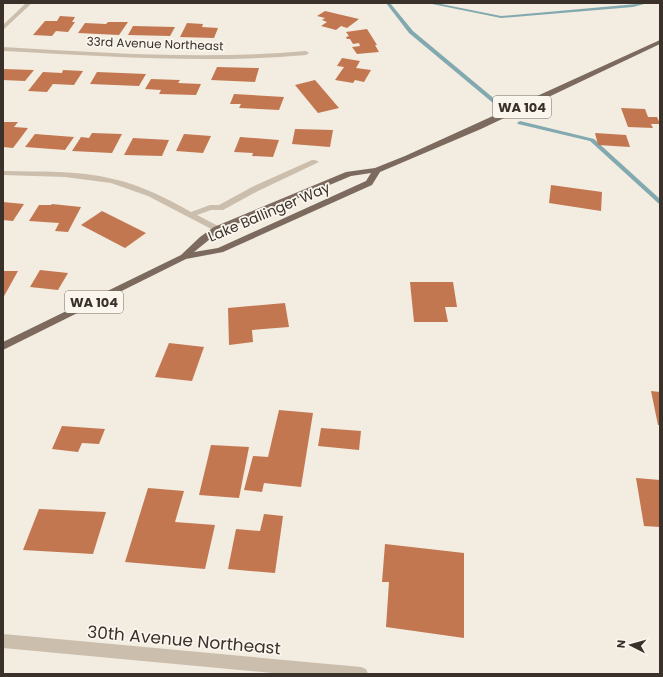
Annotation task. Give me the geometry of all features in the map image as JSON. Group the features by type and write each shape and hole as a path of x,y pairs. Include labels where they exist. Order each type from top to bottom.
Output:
{"main road":[{"name":"Lake Ballinger Way","path":"184,257 203,239 217,229 349,174 377,170 473,129 635,55 660,42"},
{"name":"Lake Ballinger Way","path":"184,257 220,250 370,183 377,170"},
{"name":"WA 104","path":"3,346 184,257"}],"street":[{"path":"3,28 29,3"},
{"name":"33rd Avenue Northeast","path":"3,49 158,57 245,58 306,53"},
{"path":"190,215 210,207 220,208 254,189 315,162"},
{"path":"3,173 73,176 126,184 147,192 217,229"},
{"name":"30th Avenue Northeast","path":"3,641 361,674"}],"building":[{"path":"325,11 359,19 347,28 341,26 336,30 321,26 327,22 322,20 325,18 317,16"},
{"path":"60,16 75,17 72,22 75,22 68,32 56,31 52,36 33,35 45,21 57,21"},
{"path":"108,22 128,22 119,35 78,33 85,23 106,24"},
{"path":"187,23 203,24 202,27 218,28 214,38 180,37"},
{"path":"133,26 175,27 170,36 128,35"},
{"path":"367,29 377,45 375,45 379,52 357,54 352,47 360,46 359,43 353,44 350,39 347,39 346,37 349,36 346,32"},
{"path":"342,58 360,61 356,68 371,70 364,82 355,80 353,83 335,80 344,67 337,66"},
{"path":"217,67 259,68 255,82 211,80"},
{"path":"3,69 34,70 25,81 3,80"},
{"path":"63,70 83,71 74,85 53,84 47,92 28,91 43,72 62,73"},
{"path":"97,72 146,74 139,86 90,84"},
{"path":"151,79 180,80 178,83 201,84 196,95 159,94 161,90 145,89"},
{"path":"315,80 339,108 318,113 295,85"},
{"path":"234,94 284,97 279,110 239,108 241,104 230,104"},
{"path":"621,108 645,109 648,117 657,117 660,124 651,124 653,128 628,127"},
{"path":"3,122 18,122 14,127 28,128 13,148 3,147"},
{"path":"295,129 333,130 330,147 292,144"},
{"path":"92,133 122,134 112,153 72,151 81,137 89,138"},
{"path":"595,133 626,135 630,147 598,145"},
{"path":"35,134 74,137 65,150 25,147"},
{"path":"184,134 211,136 203,153 176,151"},
{"path":"240,137 279,140 273,157 252,156 253,153 234,152"},
{"path":"133,138 169,140 162,156 124,155"},
{"path":"551,185 602,192 601,211 549,203"},
{"path":"3,202 24,204 13,221 3,220"},
{"path":"52,204 81,207 68,232 55,231 59,223 29,221 39,205"},
{"path":"102,211 146,233 125,248 81,225"},
{"path":"40,270 68,273 58,290 30,287"},
{"path":"3,271 18,271 3,298"},
{"path":"410,282 453,282 457,307 445,307 448,322 414,322"},
{"path":"285,303 289,327 252,330 253,342 229,345 228,308"},
{"path":"169,343 204,347 192,381 155,377"},
{"path":"651,391 660,392 660,425 658,425"},
{"path":"279,410 313,413 301,487 264,483 262,492 244,490 253,456 268,457"},
{"path":"62,426 105,429 99,444 82,443 78,452 52,449"},
{"path":"321,428 361,431 359,450 318,446"},
{"path":"211,445 249,447 239,498 199,495"},
{"path":"636,478 660,480 660,527 644,526"},
{"path":"148,488 184,491 175,522 215,525 205,569 125,562"},
{"path":"39,509 106,512 93,554 23,550"},
{"path":"264,514 283,516 275,573 228,569 236,529 260,531"},
{"path":"385,544 464,553 464,638 386,627 389,582 382,582"}],"waterway":[{"path":"388,3 411,32 495,102"},
{"path":"429,3 501,17 633,6 646,3"},
{"path":"520,123 592,140 660,202"}]}
